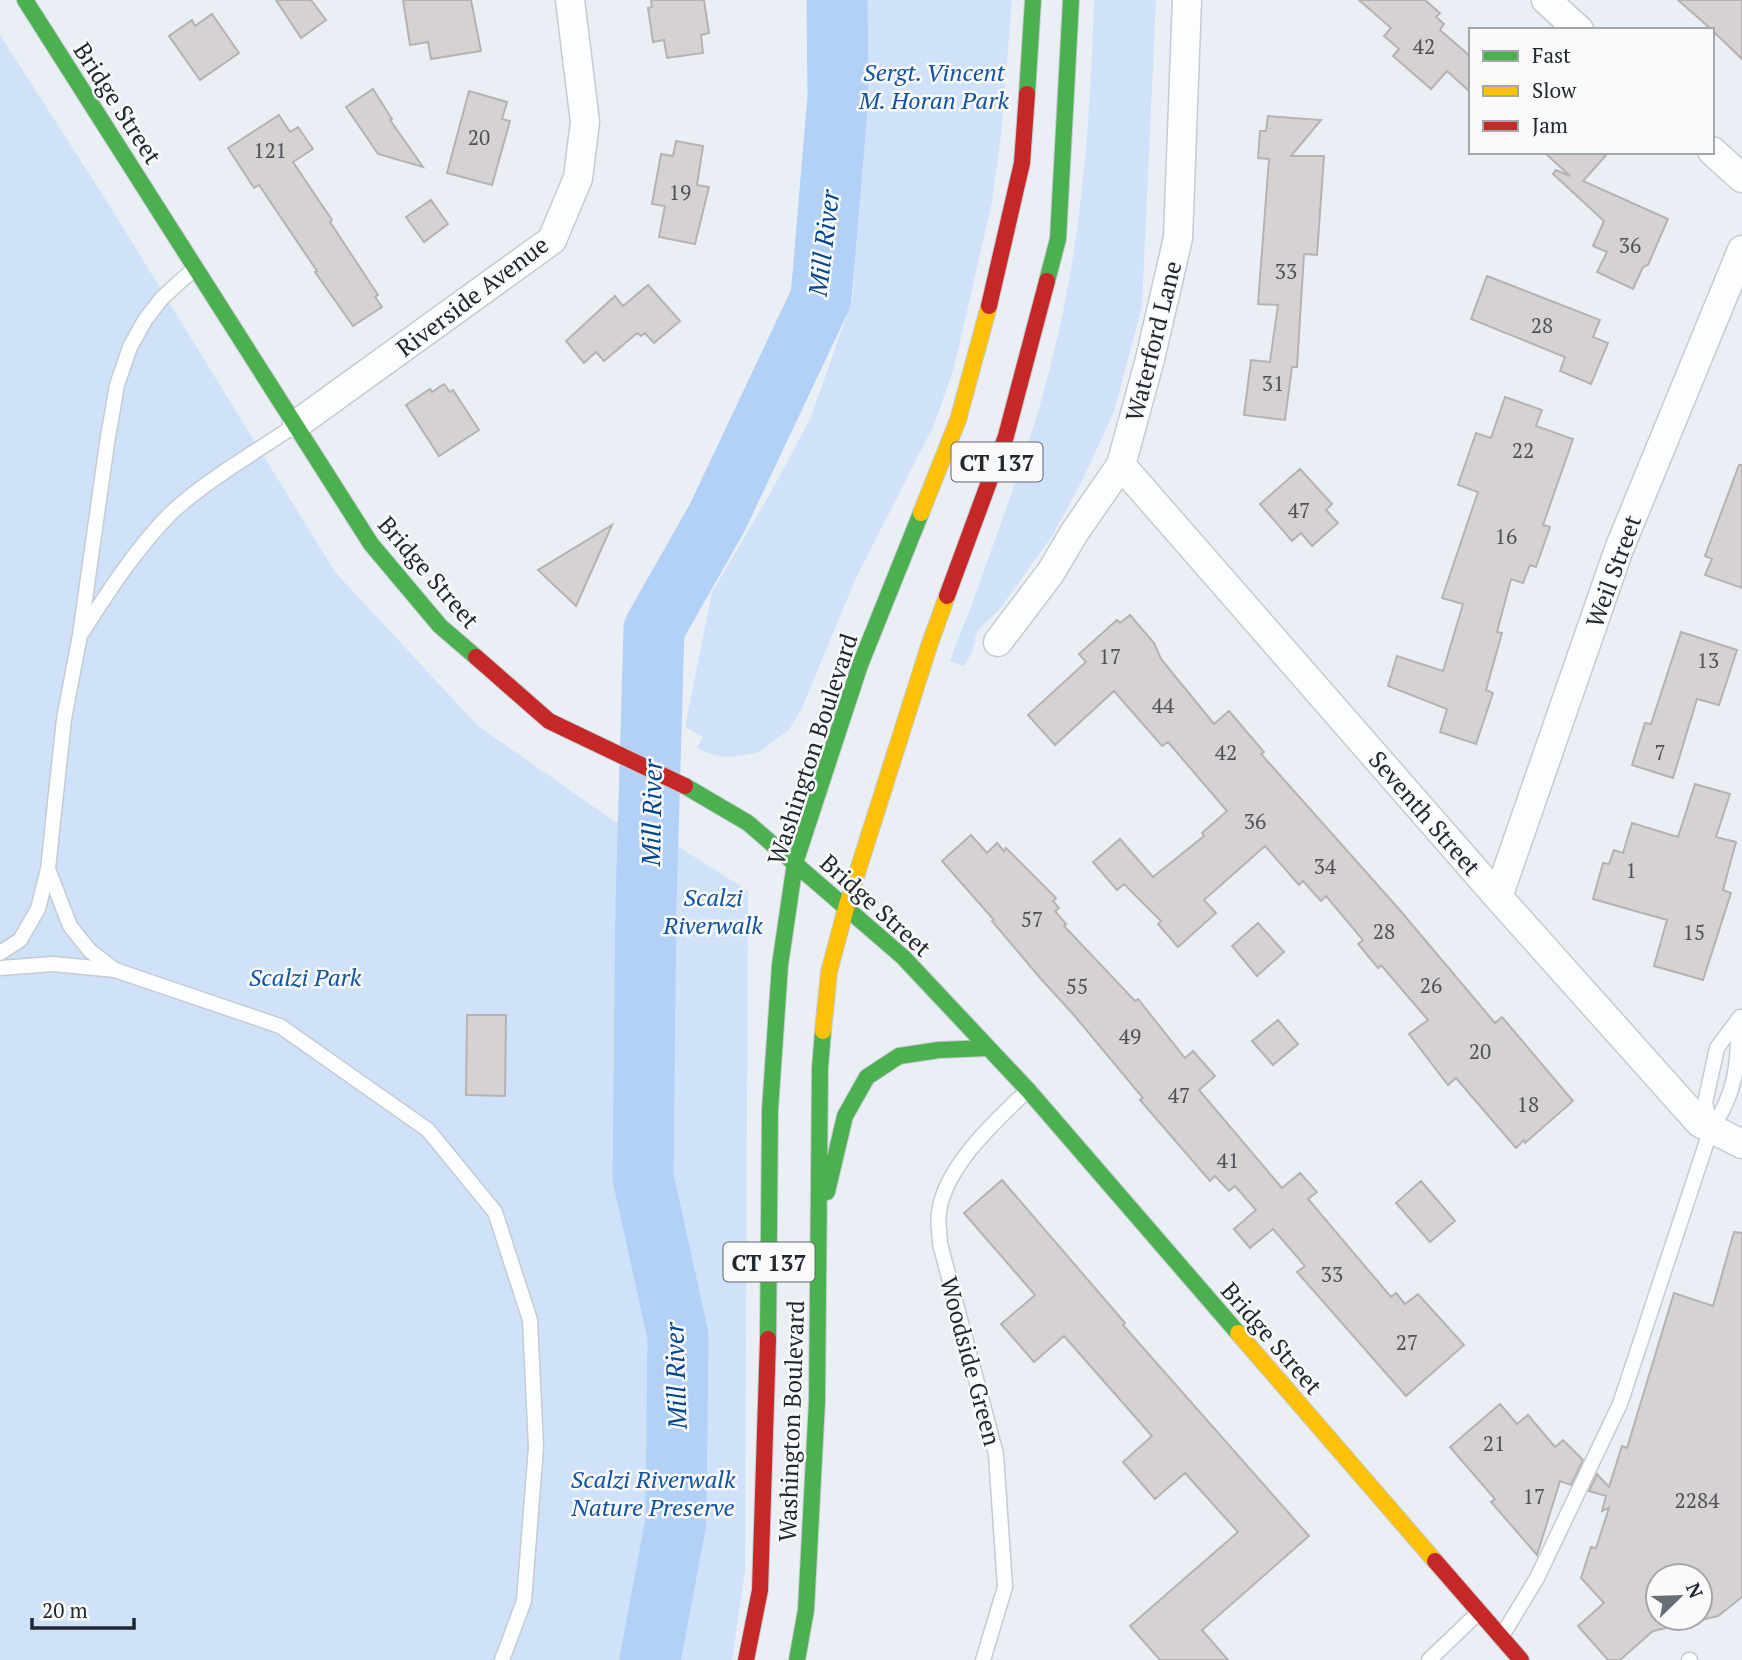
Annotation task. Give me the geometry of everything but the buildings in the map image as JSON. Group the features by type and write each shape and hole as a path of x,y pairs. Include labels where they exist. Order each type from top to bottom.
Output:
{"main road":[{"name":"Bridge Street","path":"25,0 371,544 440,626 549,721 698,792 748,823 903,957 1028,1090 1521,1660"},
{"name":"Washington Boulevard","path":"746,1660 760,1590 768,1382 770,1110 780,965 795,863 860,665 958,419 1002,256 1022,163 1033,0"},
{"name":"Washington Boulevard","path":"797,1660 806,1610 817,1401 820,1068 829,972 846,908 929,646 1006,436 1058,239 1071,0"},
{"path":"819,1225 845,1116 867,1077 899,1056 939,1050 988,1048"}],"street":[{"name":"Riverside Avenue","path":"297,424 552,240 578,178 585,121 570,0"},
{"name":"Waterford Lane","path":"998,642 1051,572 1074,533 1121,465 1150,359 1178,238 1187,0"},
{"path":"1546,0 1577,28"},
{"path":"1714,153 1742,178"},
{"name":"Weil Street","path":"1498,897 1619,549 1742,250"},
{"name":"Seventh Street","path":"1121,465 1498,897 1700,1123 1742,1144"}],"lane":[{"path":"0,953 20,940 37,909 48,869 64,719 80,635 117,385 137,332 153,309 196,267"},
{"path":"80,635 124,568 172,513 297,424"},
{"path":"48,869 70,926 90,951 116,971"},
{"path":"0,968 53,964 116,971 280,1026 428,1130 495,1212 530,1320 536,1447 524,1601 502,1660"},
{"path":"1712,1129 1705,1103 1717,1048 1740,1016"},
{"path":"1501,1637 1537,1578 1620,1404 1712,1129 1726,1109 1739,1054 1740,1016"},
{"name":"Woodside Green","path":"983,1660 1005,1587 996,1454 940,1244 939,1212 947,1184 984,1130 1028,1090"},
{"path":"1429,1660 1479,1612"}],"green space":[{"name":"Sergt. Vincent M. Horan Park","path":"865,0 1012,0 1001,135 992,202 954,368 934,425 855,580 802,708 789,730 759,752 727,757 710,754 697,748 703,737 685,727 712,592 770,494 811,417 853,297"},
{"path":"1094,0 1156,0 1142,306 1114,412 1082,481 1052,536 999,610 977,631 972,652 964,666 950,661 1025,454 1062,319 1083,183"},
{"name":"Scalzi Park","path":"0,35 106,200 335,572 478,726 614,821 676,845 748,891 745,1571 732,1660 0,1660"}],"waterway":[{"name":"Mill River","path":"650,1660 676,1521 678,1336 643,1177 646,903 654,629 717,518 821,298 838,97 837,0"}],"traffic: fast":[{"path":"25,0 371,544 440,626 476,657"},
{"path":"1027,94 1033,0"},
{"path":"1047,281 1058,239 1071,0"},
{"path":"768,1339 770,1110 780,965 795,863 860,665 921,513"},
{"path":"685,786 748,823 903,957 1028,1090 1238,1333"},
{"path":"797,1660 806,1610 817,1401 820,1068 823,1031"},
{"path":"827,1192 845,1116 867,1077 899,1056 939,1050 988,1048"}],"traffic: slow":[{"path":"921,513 958,420 989,306"},
{"path":"823,1031 829,972 846,908 947,596"},
{"path":"1238,1333 1435,1561"}],"traffic: jam":[{"path":"989,306 1022,163 1027,94"},
{"path":"947,596 1006,436 1047,281"},
{"path":"476,657 549,721 685,786"},
{"path":"746,1660 760,1590 768,1339"},
{"path":"1435,1561 1521,1660"}],"park label":[{"name":"Scalzi Riverwalk","path":"713,911"},
{"name":"Scalzi Riverwalk Nature Preserve","path":"653,1493"}]}
